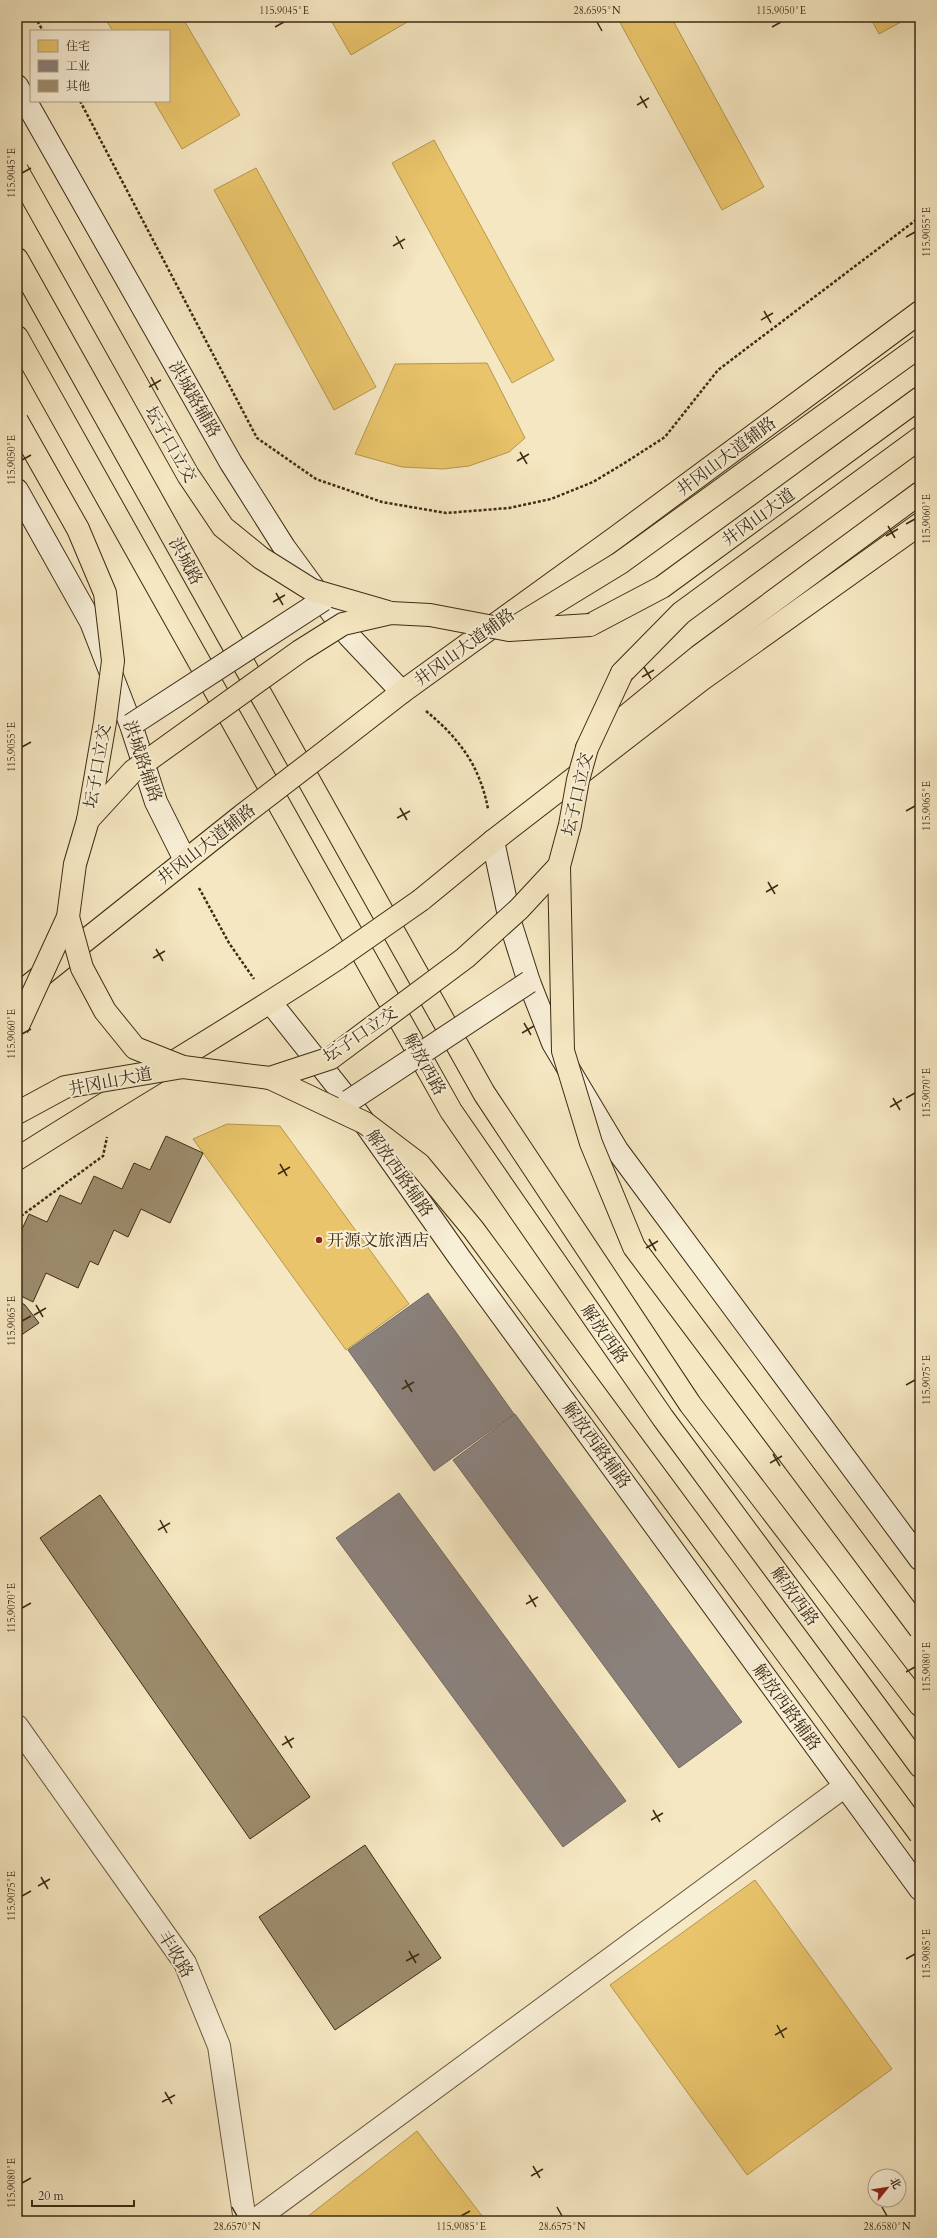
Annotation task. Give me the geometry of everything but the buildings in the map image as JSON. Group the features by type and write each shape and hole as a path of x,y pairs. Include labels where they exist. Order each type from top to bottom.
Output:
{"main road":[{"name":"洪城路辅路","path":"17,86 231,463 284,546 349,636 402,692"},
{"name":"坛子口立交","path":"17,170 188,475 223,527 261,558 312,590 391,613 430,615 510,630 590,625"},
{"name":"洪城路","path":"17,259 355,862"},
{"name":"井冈山大道辅路","path":"17,995 185,860 402,692 615,538 920,312"},
{"name":"解放西路","path":"17,337 451,1111 663,1418 920,1766"},
{"path":"510,630 620,563 920,346"},
{"path":"871,348 900,351 920,358"},
{"name":"井冈山大道","path":"590,625 662,587 920,398"},
{"name":"坛子口立交","path":"17,421 78,529 105,593 113,661 105,722 88,820 75,864 68,917 82,968 105,1011 135,1048 183,1068 270,1078 331,1058 465,958 519,909 559,866 587,748 622,673"},
{"name":"井冈山大道","path":"622,673 681,613 920,438"},
{"name":"洪城路辅路","path":"17,490 91,622 131,725 156,802 185,860"},
{"path":"587,748 700,656 920,493"},
{"path":"17,1159 118,1094 271,1003 421,900 493,841 701,680 920,524"},
{"path":"131,725 323,600"},
{"name":"坛子口立交","path":"88,820 133,771 300,651 343,624 391,613"},
{"path":"493,841 511,926 529,982 553,1043 617,1150 920,1559"},
{"name":"解放西路","path":"355,862 484,1093 690,1404 920,1706"},
{"path":"559,866 563,1051 592,1143 634,1247 920,1629"},
{"path":"17,1028 68,917"},
{"path":"349,1100 529,982"},
{"name":"解放西路辅路","path":"271,1003 349,1100 464,1264 920,1889"},
{"name":"井冈山大道","path":"17,1113 65,1087 183,1068"},
{"path":"270,1078 365,1123 419,1164 473,1229 920,1834"},
{"name":"丰收路","path":"17,1726 185,1963 219,2046 245,2221"},
{"path":"254,2221 845,1786"}],"path":[{"path":"35,17 42,30"},
{"path":"81,102 257,438 316,479 382,502 446,513 510,508 551,499 593,482 623,464 665,437 718,370 920,217"},
{"path":"402,692 441,724 466,752 484,790 493,841"},
{"path":"185,860 225,936 271,1003"},
{"path":"17,1219 103,1156 118,1094"}],"place":[{"name":"开源文旅酒店","path":"319,1240"}]}
